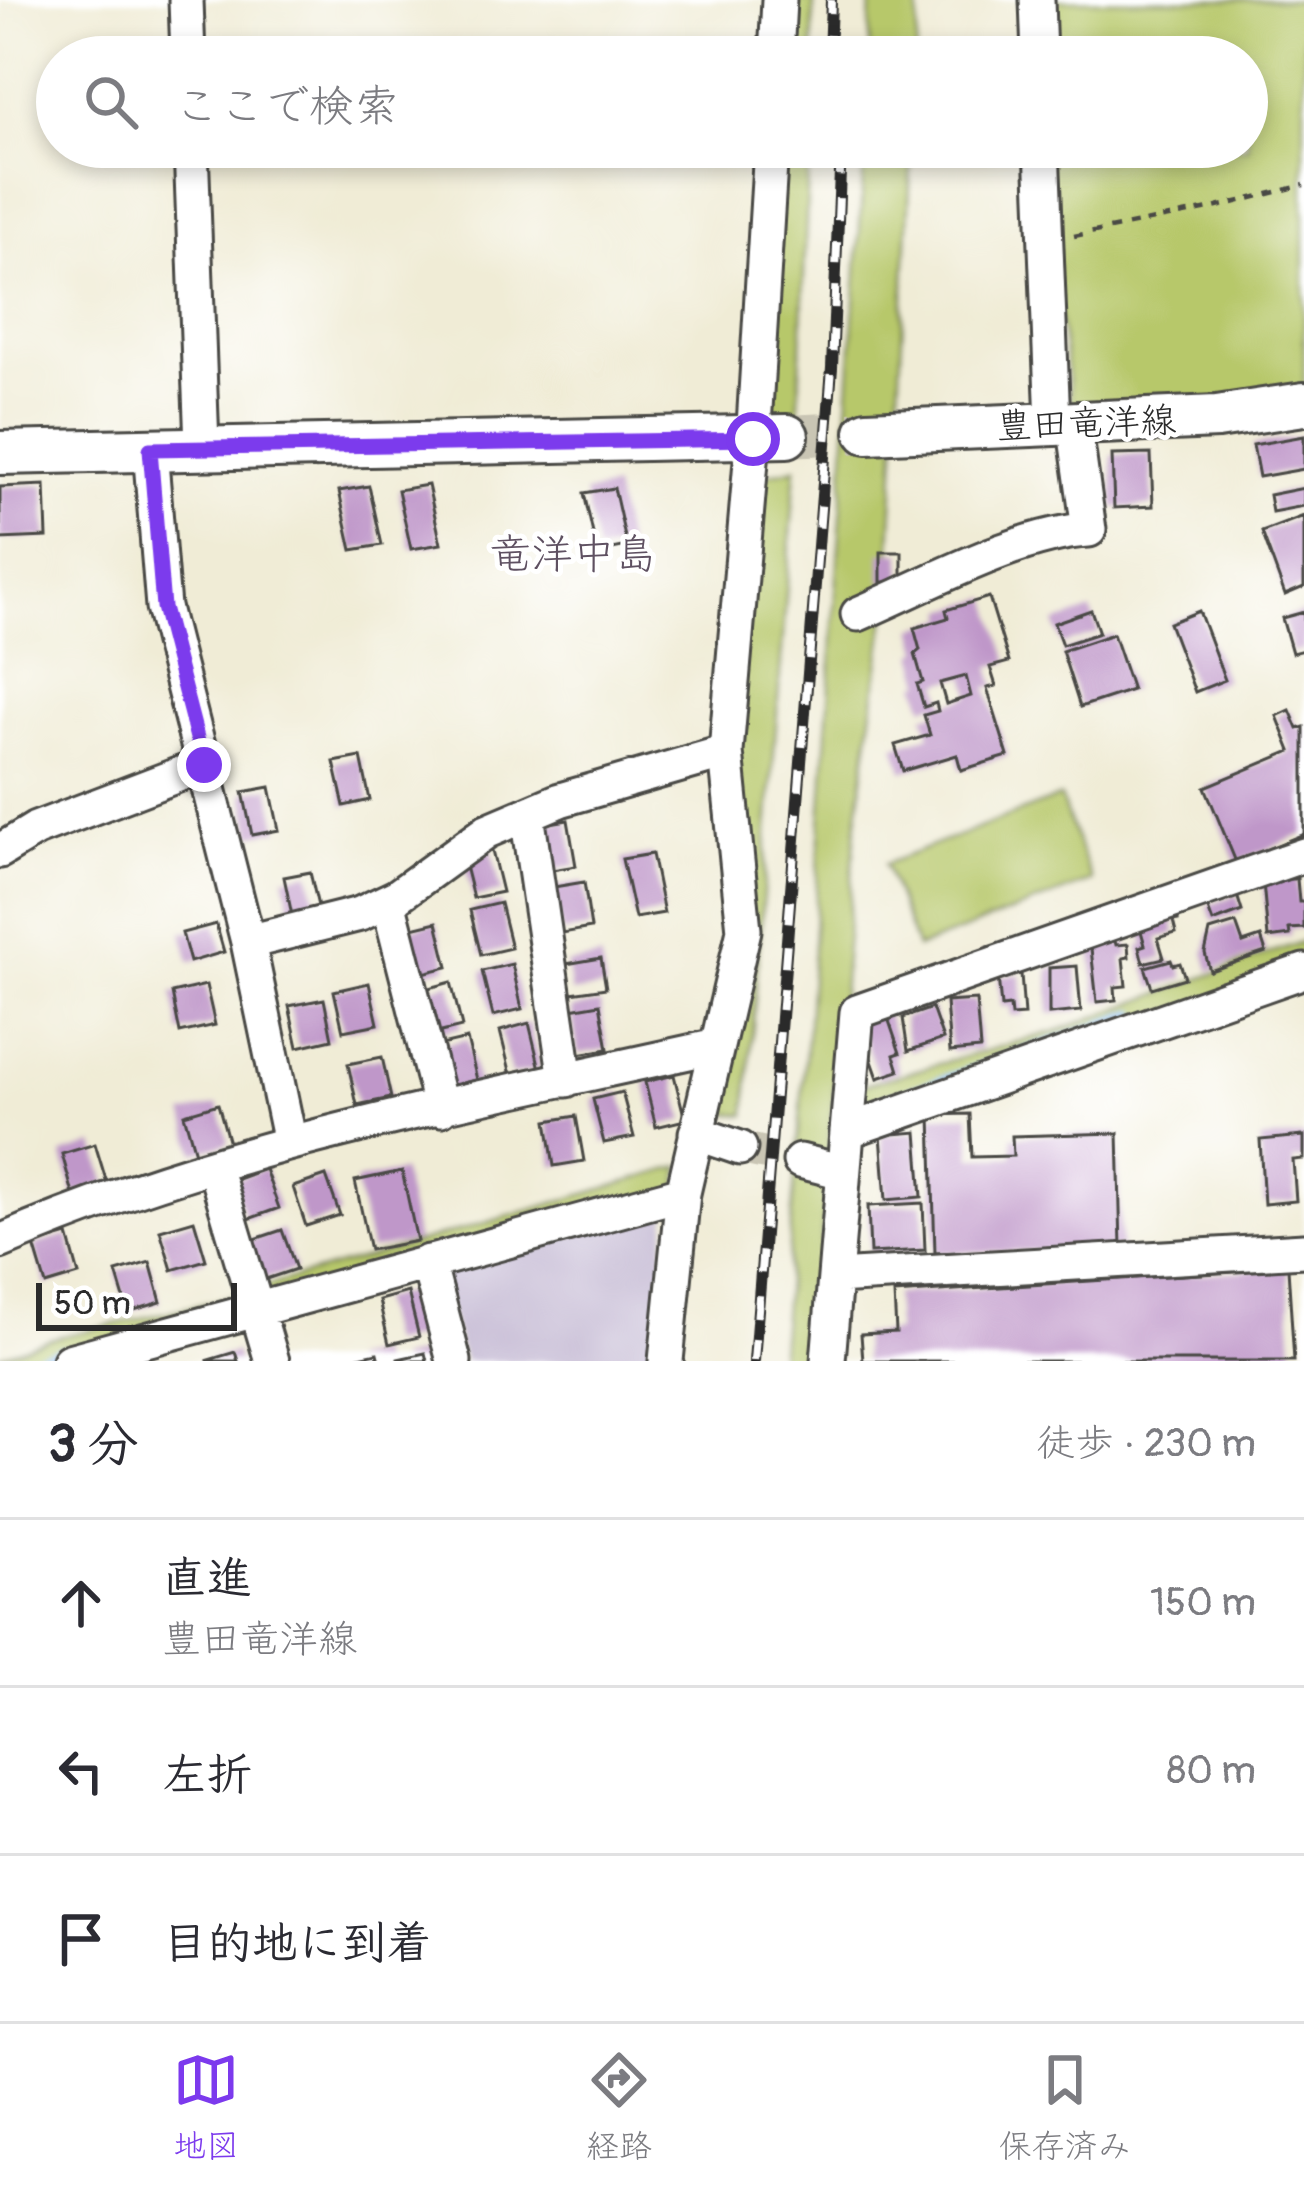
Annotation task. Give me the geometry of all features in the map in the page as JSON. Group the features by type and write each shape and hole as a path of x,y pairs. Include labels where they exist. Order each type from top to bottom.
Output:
{"main road":[{"name":"豊田竜洋線","path":"867,432 1216,417 1304,404"},
{"path":"0,452 770,438"}],"street":[{"path":"186,0 187,36"},
{"path":"777,36 779,0"},
{"path":"1037,0 1038,36"},
{"path":"192,168 202,446"},
{"path":"666,1361 683,1192 744,930 726,752 770,438 771,168"},
{"path":"858,614 1020,545 1062,531 1089,530 1064,423 1045,242 1043,168"},
{"path":"150,449 163,607 248,942 290,1143"},
{"path":"248,942 360,914 388,901 487,831 560,800 726,752"},
{"path":"0,851 36,829 204,765"},
{"path":"527,814 566,1080"},
{"path":"828,1361 857,1012 1304,855"},
{"path":"388,901 441,1108"},
{"path":"847,1131 1304,970"},
{"path":"0,1242 65,1214 290,1143 716,1046"},
{"path":"696,1133 740,1148"},
{"path":"800,1161 843,1172"},
{"path":"214,1166 272,1361"},
{"path":"68,1361 683,1192"},
{"path":"835,1277 1304,1250"},
{"path":"428,1262 454,1361"}],"path":[{"path":"1045,242 1304,185"}],"shaded area":[{"path":"668,1209 652,1361 464,1361 439,1272"}],"green space":[{"path":"780,0 814,0 813,36 778,36"},
{"path":"871,0 919,0 917,36 870,36"},
{"path":"1037,0 1304,0 1304,404 1074,422 1042,168 1268,168 1268,36 1038,36"},
{"path":"770,168 808,168 798,426 754,426"},
{"path":"864,168 911,168 888,602 856,829 811,1361 779,1361 807,1038"},
{"path":"796,468 746,1115 702,1111 744,934 726,752 749,478"},
{"path":"1060,797 1092,881 917,948 885,864"},
{"path":"1304,941 1304,972 859,1121 860,1086 1057,1031"},
{"path":"681,1166 677,1194 34,1361 0,1361 0,1356 49,1339 199,1305"}],"building":[{"path":"1304,436 1304,469 1259,477 1253,445"},
{"path":"1151,454 1153,506 1114,508 1112,455"},
{"path":"45,485 47,537 0,539 0,487"},
{"path":"428,485 441,544 411,549 398,490"},
{"path":"369,486 382,545 352,550 339,491"},
{"path":"614,488 627,546 597,552 584,493"},
{"path":"1304,488 1304,506 1272,512 1269,495"},
{"path":"1304,516 1304,587 1285,595 1262,532"},
{"path":"881,552 902,552 902,582 881,582"},
{"path":"989,597 1009,662 990,667 996,686 987,688 1008,756 961,770 957,755 903,771 895,745 930,735 924,715 938,711 936,703 924,707 917,684 923,682 914,628 948,618 946,610","holes":["966,676 971,696 946,704 940,683"]},
{"path":"1091,610 1099,633 1062,645 1054,623"},
{"path":"1199,611 1225,680 1195,692 1169,623"},
{"path":"1304,612 1304,650 1292,653 1282,618"},
{"path":"1113,634 1132,690 1080,707 1062,651"},
{"path":"1290,710 1298,729 1304,727 1304,834 1236,862 1205,787 1291,751 1277,716"},
{"path":"361,757 370,800 344,806 334,762"},
{"path":"270,787 279,830 252,835 243,792"},
{"path":"568,820 576,866 546,871 538,825"},
{"path":"491,847 502,892 473,898 462,854"},
{"path":"652,854 664,913 635,918 622,859"},
{"path":"1291,871 1291,879 1297,879 1299,902 1304,902 1304,928 1268,938 1263,882"},
{"path":"310,872 320,915 293,920 284,877"},
{"path":"584,882 591,928 562,933 554,887"},
{"path":"1237,895 1242,911 1213,922 1207,906"},
{"path":"500,903 511,948 481,955 470,910"},
{"path":"1176,911 1176,933 1158,938 1164,958 1143,963 1139,947 1145,945 1139,924"},
{"path":"437,922 448,967 419,974 408,929"},
{"path":"1236,923 1243,943 1261,937 1266,952 1210,971 1205,953 1210,931"},
{"path":"216,924 224,952 190,962 182,933"},
{"path":"1114,937 1116,945 1128,944 1129,957 1123,958 1126,986 1115,987 1116,1000 1097,1002 1090,940"},
{"path":"601,958 606,988 571,993 566,964"},
{"path":"1171,960 1173,965 1180,963 1185,978 1152,988 1145,967"},
{"path":"512,964 522,1009 493,1016 482,971"},
{"path":"1077,966 1081,1011 1049,1014 1049,968"},
{"path":"1021,974 1024,1015 1011,1016 1010,1006 1001,1007 998,976"},
{"path":"451,982 462,1027 433,1034 422,990"},
{"path":"369,983 378,1024 343,1031 334,991"},
{"path":"206,985 215,1025 180,1033 172,993"},
{"path":"324,999 332,1039 298,1047 289,1006"},
{"path":"976,1000 980,1049 950,1052 946,1002"},
{"path":"600,1004 608,1049 578,1054 571,1009"},
{"path":"932,1008 943,1039 908,1051 903,1018"},
{"path":"886,1012 900,1053 894,1055 899,1071 878,1078 858,1021"},
{"path":"529,1023 540,1069 511,1075 500,1031"},
{"path":"467,1039 478,1084 448,1091 437,1046"},
{"path":"382,1057 391,1098 357,1105 348,1064"},
{"path":"674,1075 685,1120 656,1127 645,1082"},
{"path":"622,1092 634,1137 604,1143 593,1099"},
{"path":"218,1104 229,1143 195,1153 184,1114"},
{"path":"970,1114 972,1157 1013,1156 1012,1136 1118,1133 1121,1248 935,1253 931,1115"},
{"path":"576,1116 584,1161 554,1166 547,1121"},
{"path":"917,1132 922,1197 886,1200 881,1135"},
{"path":"1304,1136 1304,1159 1293,1160 1296,1201 1264,1204 1260,1140"},
{"path":"95,1144 107,1183 73,1194 62,1154"},
{"path":"265,1169 279,1208 246,1220 232,1181"},
{"path":"402,1171 417,1241 370,1250 355,1181"},
{"path":"326,1176 340,1215 306,1226 293,1187"},
{"path":"923,1203 925,1250 870,1253 868,1206"},
{"path":"194,1220 206,1260 172,1270 160,1230"},
{"path":"282,1230 296,1269 263,1280 249,1241"},
{"path":"68,1235 79,1275 46,1285 34,1245"},
{"path":"150,1262 161,1302 128,1312 116,1272"},
{"path":"1288,1268 1294,1361 863,1361 861,1334 896,1332 894,1294"},
{"path":"408,1292 419,1337 389,1344 379,1300"},
{"path":"235,1352 238,1361 208,1361 208,1360"},
{"path":"377,1353 379,1361 350,1361 350,1359"},
{"path":"425,1353 427,1361 398,1361 398,1359"}],"waterway":[{"path":"860,1108 1135,1013"},
{"path":"23,1361 62,1350"}],"tunnel":[{"path":"787,436 867,432"},
{"path":"740,1148 800,1161"}],"railway":[{"path":"830,36 831,0"},
{"path":"754,1361 832,368 840,168"}],"district":[{"name":"竜洋中島","path":"573,553"}],"route":[{"path":"204,765 163,607 150,449 753,439"}]}
